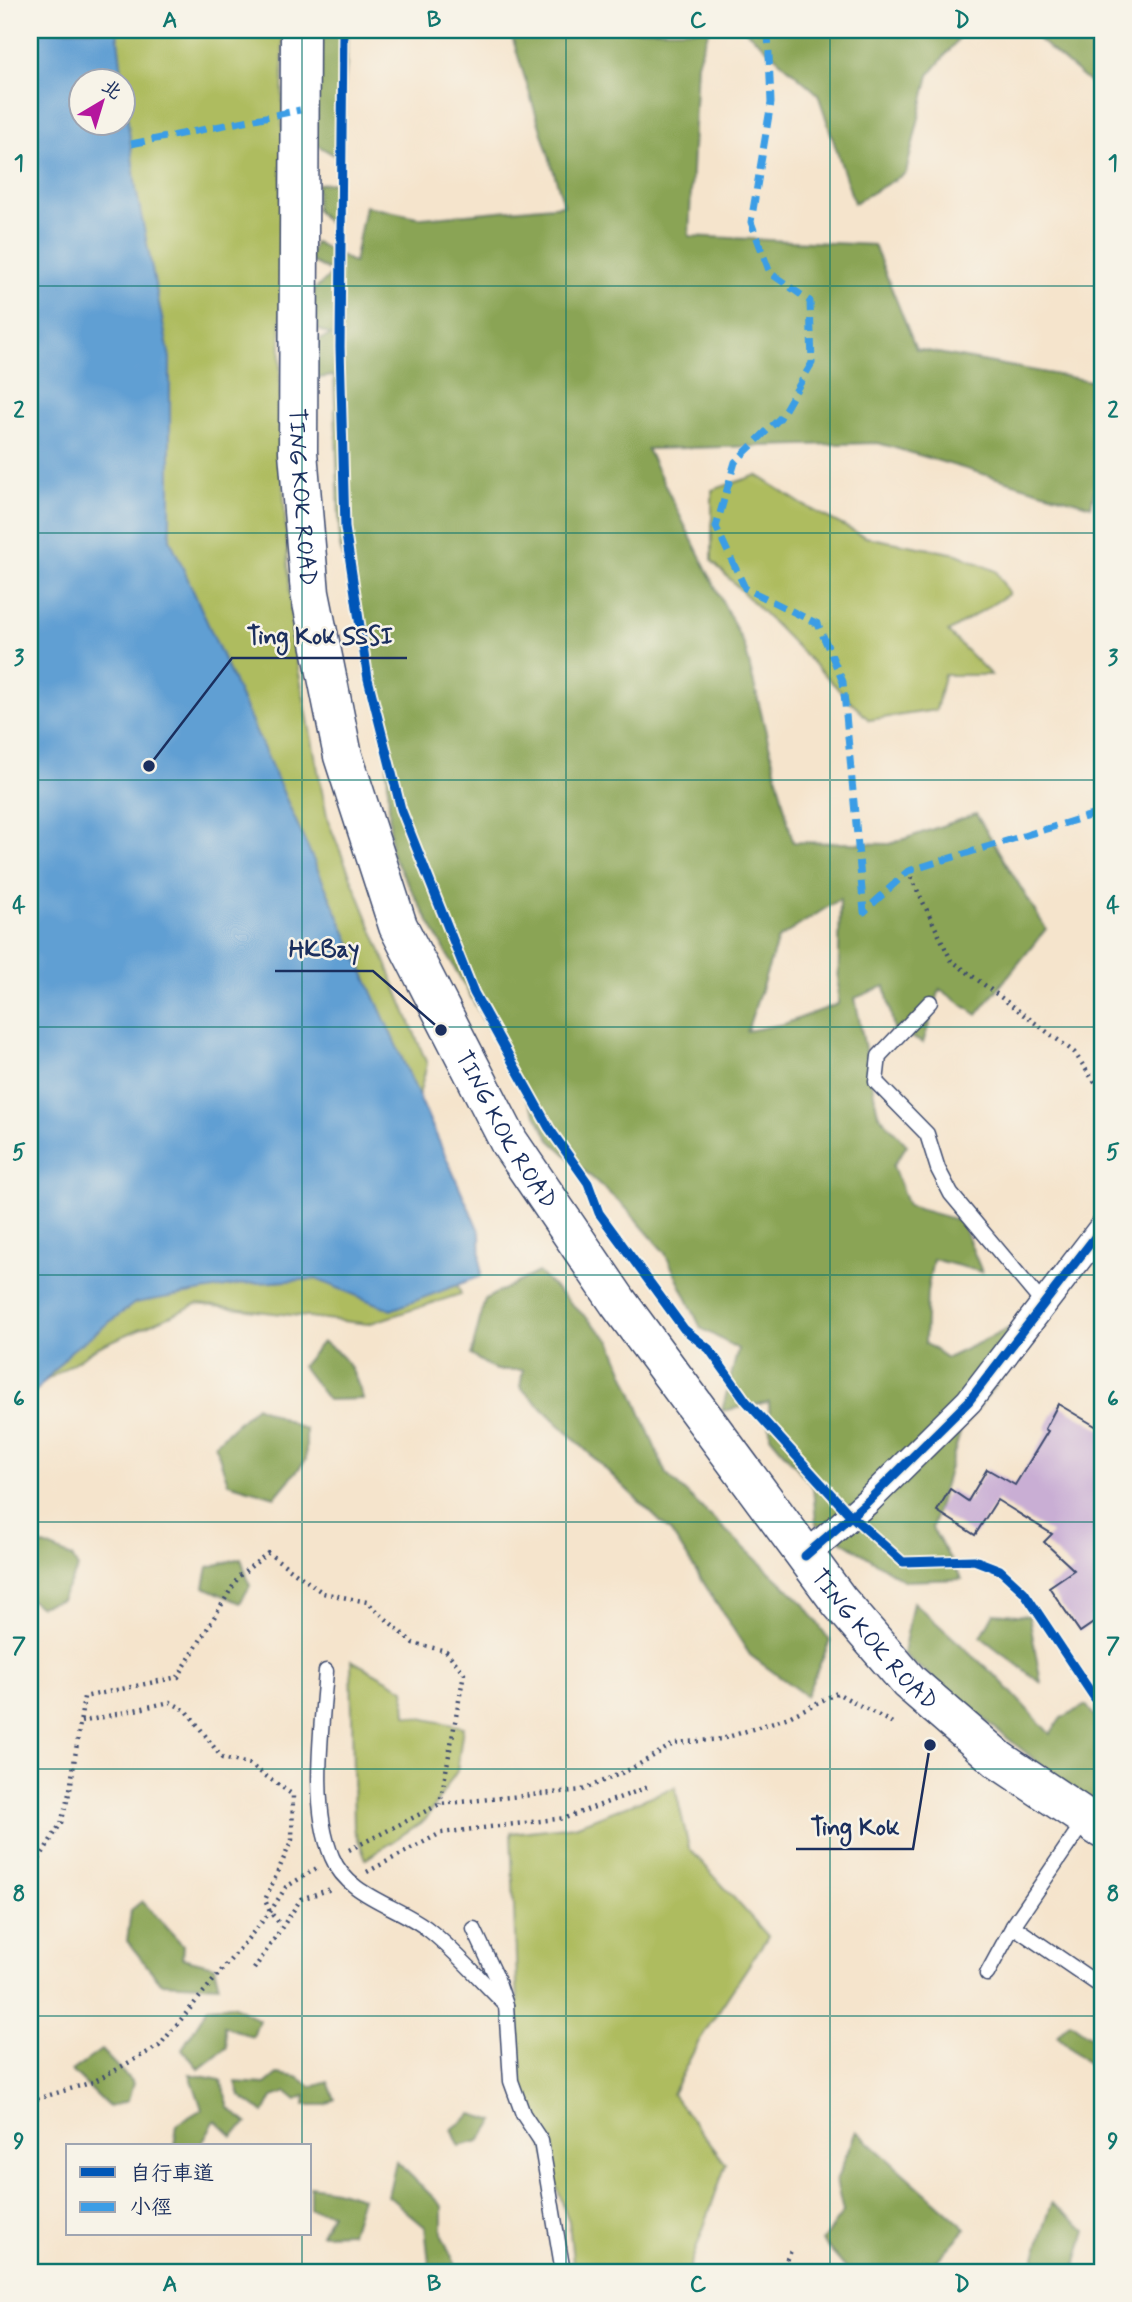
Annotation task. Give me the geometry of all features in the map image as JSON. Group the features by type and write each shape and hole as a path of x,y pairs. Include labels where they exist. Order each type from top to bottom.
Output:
{"main road":[{"name":"TING KOK ROAD","path":"300,30 298,452 310,593 343,757 394,913 509,1142 618,1302 805,1556 862,1629 909,1682 999,1760 1091,1830"}],"street":[{"path":"805,1556 867,1501 969,1401 1102,1228"}],"lane":[{"path":"930,1002 879,1056 876,1082 927,1134 938,1170 951,1194 1044,1305"},
{"path":"326,1671 318,1762 324,1831 332,1859 349,1883 428,1929 506,2005"},
{"path":"987,1974 1013,1926 1091,1830"},
{"path":"1013,1926 1102,1986"},
{"path":"474,1929 506,2005 511,2081 523,2114 541,2141 563,2272"}],"path":[{"path":"908,871 951,960 1073,1052 1102,1093"},
{"path":"39,1858 61,1823 70,1790 84,1697 178,1677 239,1576 268,1553 323,1593 366,1602 413,1643 446,1651 464,1674 440,1804"},
{"path":"30,2101 93,2082 159,2046 270,1912 286,1887 332,1859 440,1804 582,1790 631,1769 676,1744 722,1739 789,1717 837,1693 896,1725"},
{"path":"80,1722 170,1702 187,1712 222,1758 249,1764 293,1796 292,1840 265,1900 270,1912 281,1925"},
{"path":"254,1969 281,1925 301,1899 349,1883 397,1854 441,1833 565,1818 651,1786"},
{"path":"780,2272 791,2251"}],"green space":[{"path":"30,30 283,30 280,434 293,643 328,821 427,1064 411,1126 451,1269 461,1294 368,1324 197,1304 98,1347 30,1391"},
{"path":"313,30 347,30 347,62 336,156 310,141"},
{"path":"510,30 709,30 697,63 689,236 874,245 916,349 1102,383 1102,456 1091,506 878,443 647,449 745,647 793,842 890,844 976,814 1046,929 977,1015 940,989 923,1043 894,1029 885,986 855,998 878,1114 907,1145 893,1166 908,1206 961,1221 982,1272 933,1259 927,1292 925,1343 947,1358 1010,1328 1035,1334 961,1430 932,1528 962,1579 905,1581 816,1524 813,1487 770,1436 769,1402 722,1411 738,1349 701,1328 665,1253 627,1209 550,1140 391,853 385,717 340,546 334,376 310,379 312,343 331,335 310,326 314,290 333,273 309,260 315,242 354,263 365,206 422,218 564,205","holes":["840,899 838,1004 784,1024 747,1031 778,939"]},
{"path":"745,30 966,30 929,75 906,173 854,203 818,94"},
{"path":"1033,30 1102,30 1102,93 1032,34"},
{"path":"334,183 333,228 316,210 317,184"},
{"path":"757,475 803,505 865,537 957,554 996,571 1009,594 948,632 991,675 944,675 936,710 869,720 712,561 712,490"},
{"path":"538,1272 611,1341 666,1474 805,1605 830,1641 806,1696 750,1655 671,1532 520,1387 523,1370 495,1370 471,1355 485,1299"},
{"path":"322,1342 344,1358 363,1399 328,1400 302,1366"},
{"path":"256,1406 306,1430 306,1460 275,1497 228,1483 215,1444"},
{"path":"44,1545 72,1557 78,1568 61,1600 39,1606 30,1600 30,1548"},
{"path":"241,1558 250,1586 240,1603 204,1587 208,1567"},
{"path":"913,1602 999,1679 1050,1734 1061,1718 1086,1705 1102,1726 1102,1814 903,1654"},
{"path":"994,1613 1029,1616 1041,1683 981,1637"},
{"path":"351,1660 404,1689 406,1715 463,1727 457,1771 426,1819 366,1859 354,1829"},
{"path":"675,1787 689,1848 768,1936 699,2041 672,2094 726,2164 688,2272 574,2272 569,2222 521,2083 511,1833 575,1826"},
{"path":"142,1901 183,1945 182,1958 214,1966 219,1986 161,1983 127,1941 131,1910"},
{"path":"233,2005 259,2020 253,2037 224,2026 227,2047 199,2069 182,2049 208,2007"},
{"path":"1070,2022 1102,2045 1102,2076 1057,2036"},
{"path":"101,2050 133,2083 128,2101 109,2107 72,2071"},
{"path":"190,2074 221,2080 229,2108 247,2123 232,2136 215,2120 201,2144 174,2144 177,2124 202,2109"},
{"path":"277,2074 297,2077 312,2087 328,2082 335,2099 325,2105 304,2105 305,2095 297,2100 287,2092 272,2097 264,2113 240,2096 236,2082 265,2084"},
{"path":"472,2114 495,2121 479,2141 459,2146 452,2129"},
{"path":"856,2131 966,2229 926,2272 849,2272 822,2241 843,2212 836,2181"},
{"path":"396,2161 442,2206 442,2236 459,2272 430,2272 425,2227 388,2196"},
{"path":"312,2186 362,2198 351,2233 321,2234 332,2213 312,2209"},
{"path":"1052,2203 1086,2230 1074,2272 1030,2272"}],"water":[{"path":"30,30 117,30 121,66 66,66 66,136 130,136 136,189 170,358 170,539 480,1233 481,1276 391,1310 316,1279 243,1284 135,1303 71,1351 30,1398"}],"building":[{"path":"1058,1404 1102,1430 1102,1617 1080,1632 1049,1587 1074,1570 1044,1542 1052,1534 997,1500 975,1535 937,1511 950,1489 968,1501 987,1469 1015,1485 1048,1431 1045,1429"}],"marked path":[{"path":"768,30 771,103 751,222 770,273 810,301 812,363 780,418 735,462 716,527 745,588 818,624 843,682 864,912 908,871 1102,812"},
{"path":"131,144 300,110"}],"cycle path":[{"path":"343,30 340,347 345,528 368,679 401,809 474,993 549,1128 588,1183 599,1213 684,1329 709,1349 746,1401 851,1516 903,1562 974,1560 1000,1570 1024,1592 1102,1709"},
{"path":"805,1556 868,1501 969,1401 1102,1228"}],"place":[{"name":"Ting Kok SSSI","path":"149,766"},
{"name":"HKBay","path":"441,1030"},
{"name":"Ting Kok","path":"930,1745"}]}
